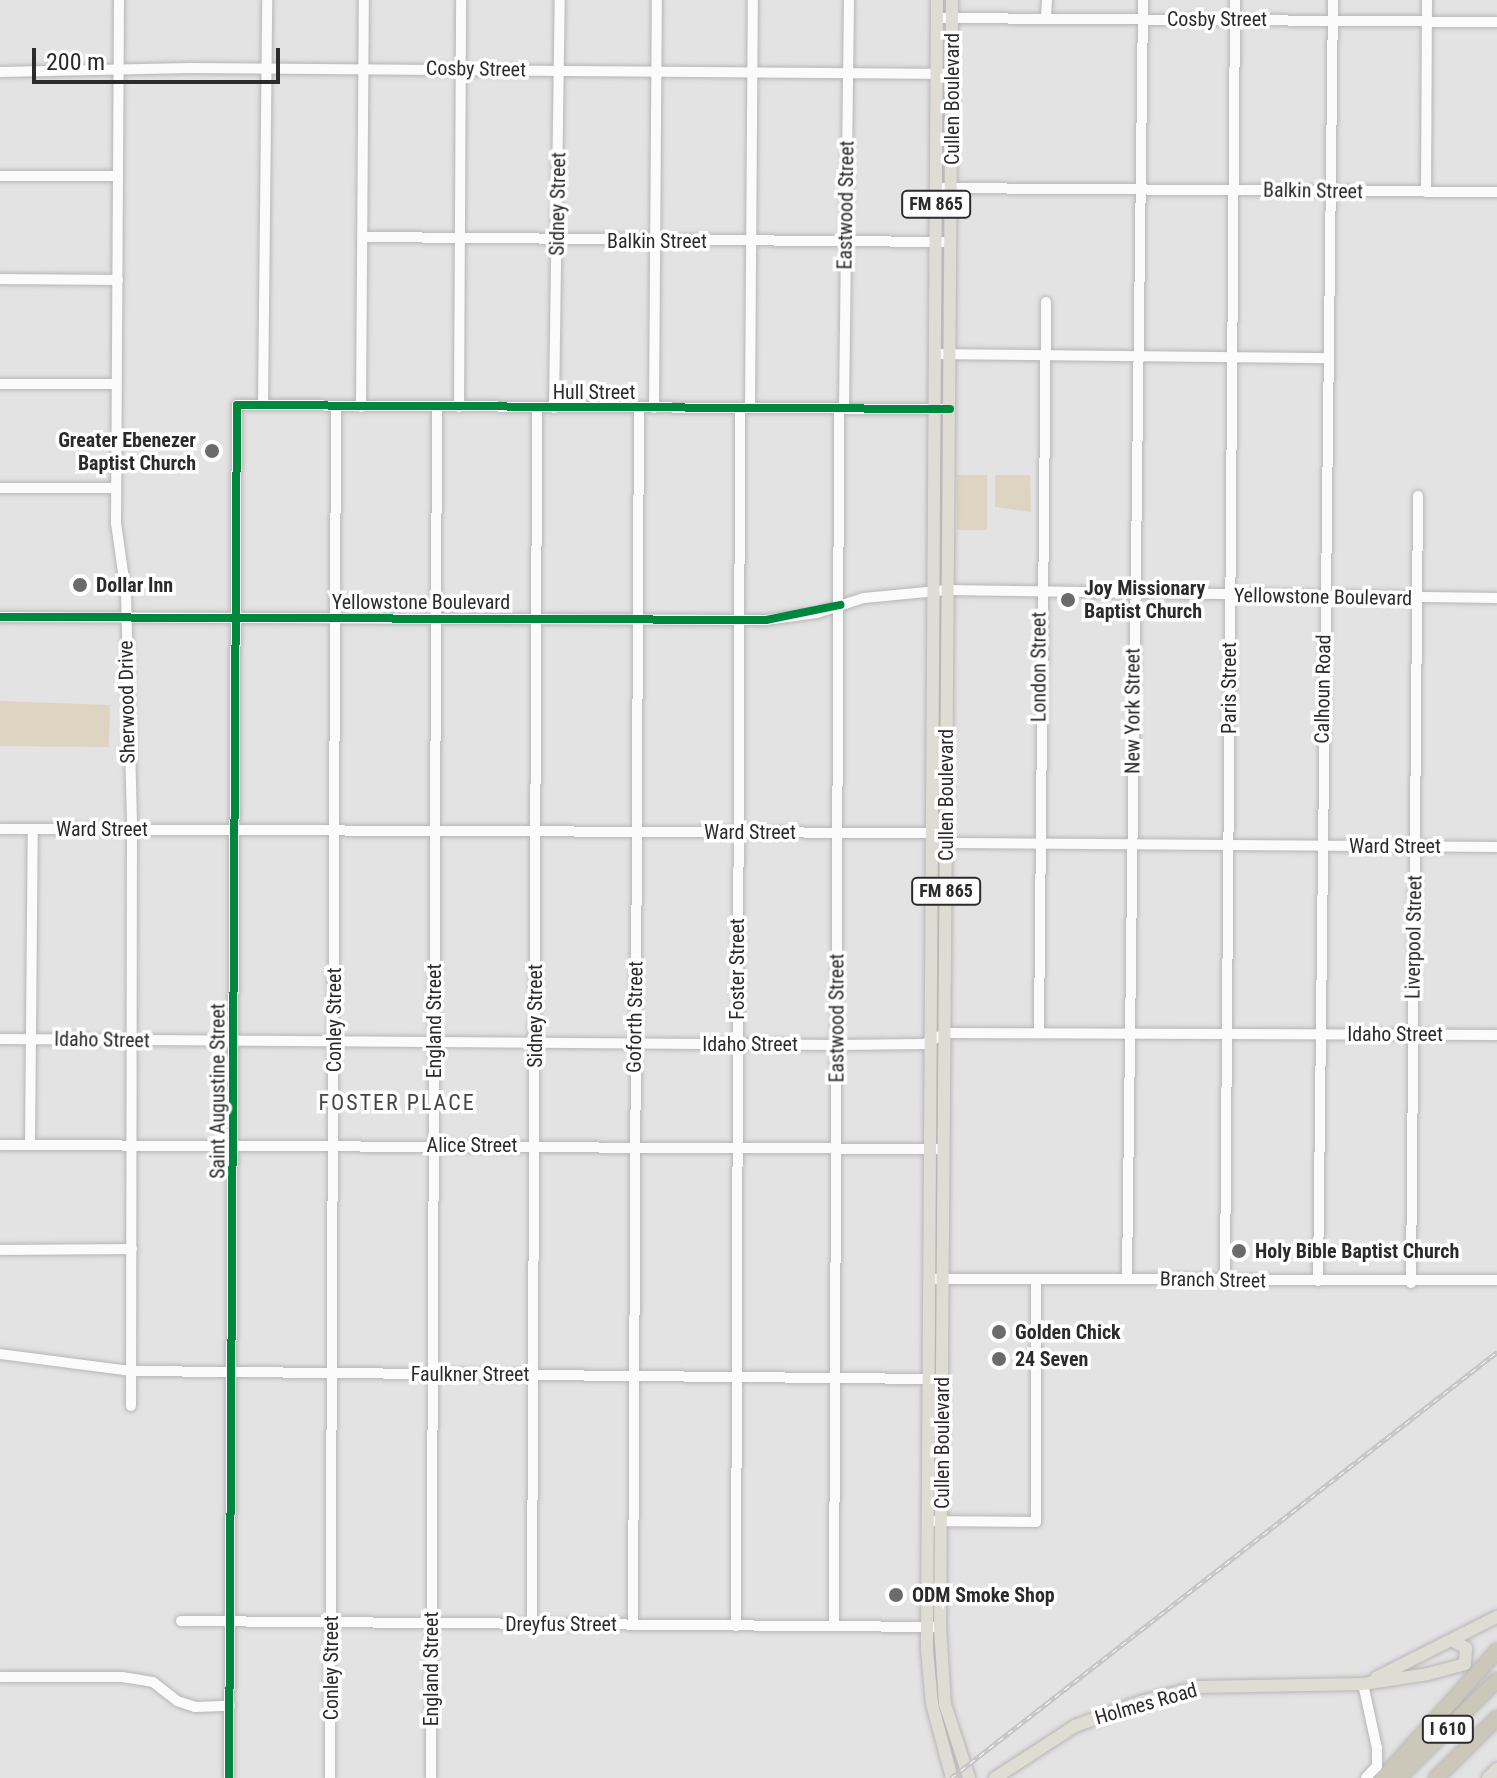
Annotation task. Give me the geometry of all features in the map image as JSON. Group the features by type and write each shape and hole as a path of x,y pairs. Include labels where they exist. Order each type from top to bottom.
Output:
{"highway":[{"path":"1383,1778 1497,1651"},
{"name":"I 610","path":"1398,1778 1497,1680"},
{"name":"I 610","path":"1436,1778 1497,1718"}],"main road":[{"name":"Cullen Boulevard","path":"936,1149 947,1033 946,841 932,591 945,354 943,242 936,188 937,0"},
{"name":"Cullen Boulevard","path":"943,242 951,188 952,0"},
{"name":"Cullen Boulevard","path":"943,409 948,590 932,833 936,1279 942,1379 940,1627 936,1688 969,1778"},
{"path":"932,938 946,938"},
{"name":"Cullen Boulevard","path":"936,1279 927,1379 926,1627 952,1778"},
{"path":"1455,1642 1497,1617"},
{"name":"Holmes Road","path":"995,1778 1075,1726 1140,1702 1198,1687 1363,1684 1456,1668 1467,1655 1455,1642 1363,1684"}],"street":[{"name":"Sherwood Drive","path":"119,0 116,488 126,616 132,829 131,1406"},
{"path":"263,405 267,0"},
{"path":"361,407 364,0"},
{"path":"459,407 461,0"},
{"name":"Sidney Street","path":"554,408 560,0"},
{"path":"654,408 657,0"},
{"name":"Foster Street","path":"736,1626 737,620 751,242 753,0"},
{"name":"Eastwood Street","path":"834,1626 840,605 849,0"},
{"path":"1046,18 1047,0"},
{"name":"New York Street","path":"1127,1278 1143,0"},
{"name":"Paris Street","path":"1225,1280 1235,0"},
{"name":"Calhoun Road","path":"1318,1281 1333,0"},
{"path":"1426,192 1427,0"},
{"name":"Cosby Street","path":"937,18 1497,22"},
{"name":"Cosby Street","path":"0,72 364,68 952,74"},
{"path":"0,176 118,176"},
{"name":"Balkin Street","path":"936,188 1497,192"},
{"name":"Balkin Street","path":"363,237 943,242"},
{"path":"0,279 118,280"},
{"name":"London Street","path":"1039,1033 1039,594 1046,302"},
{"path":"945,354 1329,358"},
{"path":"0,384 116,384"},
{"name":"Hull Street","path":"237,405 943,409"},
{"name":"Saint Augustine Street","path":"229,1778 237,405"},
{"name":"Conley Street","path":"330,1778 336,407"},
{"name":"England Street","path":"431,1778 437,407"},
{"name":"Sidney Street","path":"532,1624 537,408"},
{"name":"Goforth Street","path":"633,1625 639,408"},
{"path":"0,488 116,488"},
{"name":"Liverpool Street","path":"1411,1283 1418,496"},
{"name":"Yellowstone Boulevard","path":"0,617 737,620 795,617 840,605 948,590 1134,596 1497,598"},
{"name":"Ward Street","path":"0,829 932,833 946,841 1497,847"},
{"path":"30,1145 33,829"},
{"name":"Idaho Street","path":"0,1039 837,1045 932,1041 947,1033 1497,1035"},
{"name":"Alice Street","path":"0,1145 634,1145 936,1149"},
{"path":"0,1250 132,1249"},
{"name":"Branch Street","path":"936,1279 1127,1278 1411,1283 1497,1280"},
{"path":"927,1521 1036,1522 1036,1279"},
{"name":"Faulkner Street","path":"0,1354 131,1371 942,1379"},
{"name":"Dreyfus Street","path":"181,1621 940,1627"},
{"path":"0,1677 122,1677 153,1682 177,1701 195,1707 230,1706"},
{"path":"1363,1684 1377,1748 1377,1766 1366,1778"}],"shaded area":[{"path":"957,475 987,475 987,530 957,530"},
{"path":"995,475 1030,475 1031,512 995,507"},
{"path":"0,701 110,705 109,747 0,746"}],"railway":[{"path":"951,1778 1497,1352"}],"cycle path":[{"path":"229,1778 237,405 950,409"},
{"path":"0,617 766,620 840,605"}],"place":[{"name":"Greater Ebenezer Baptist Church","path":"212,451"},
{"name":"Dollar Inn","path":"80,585"},
{"name":"Joy Missionary Baptist Church","path":"1068,600"},
{"name":"Holy Bible Baptist Church","path":"1239,1251"},
{"name":"Golden Chick","path":"999,1332"},
{"name":"24 Seven","path":"999,1359"},
{"name":"ODM Smoke Shop","path":"896,1595"}],"district":[{"name":"FOSTER PLACE","path":"397,1103"}]}
